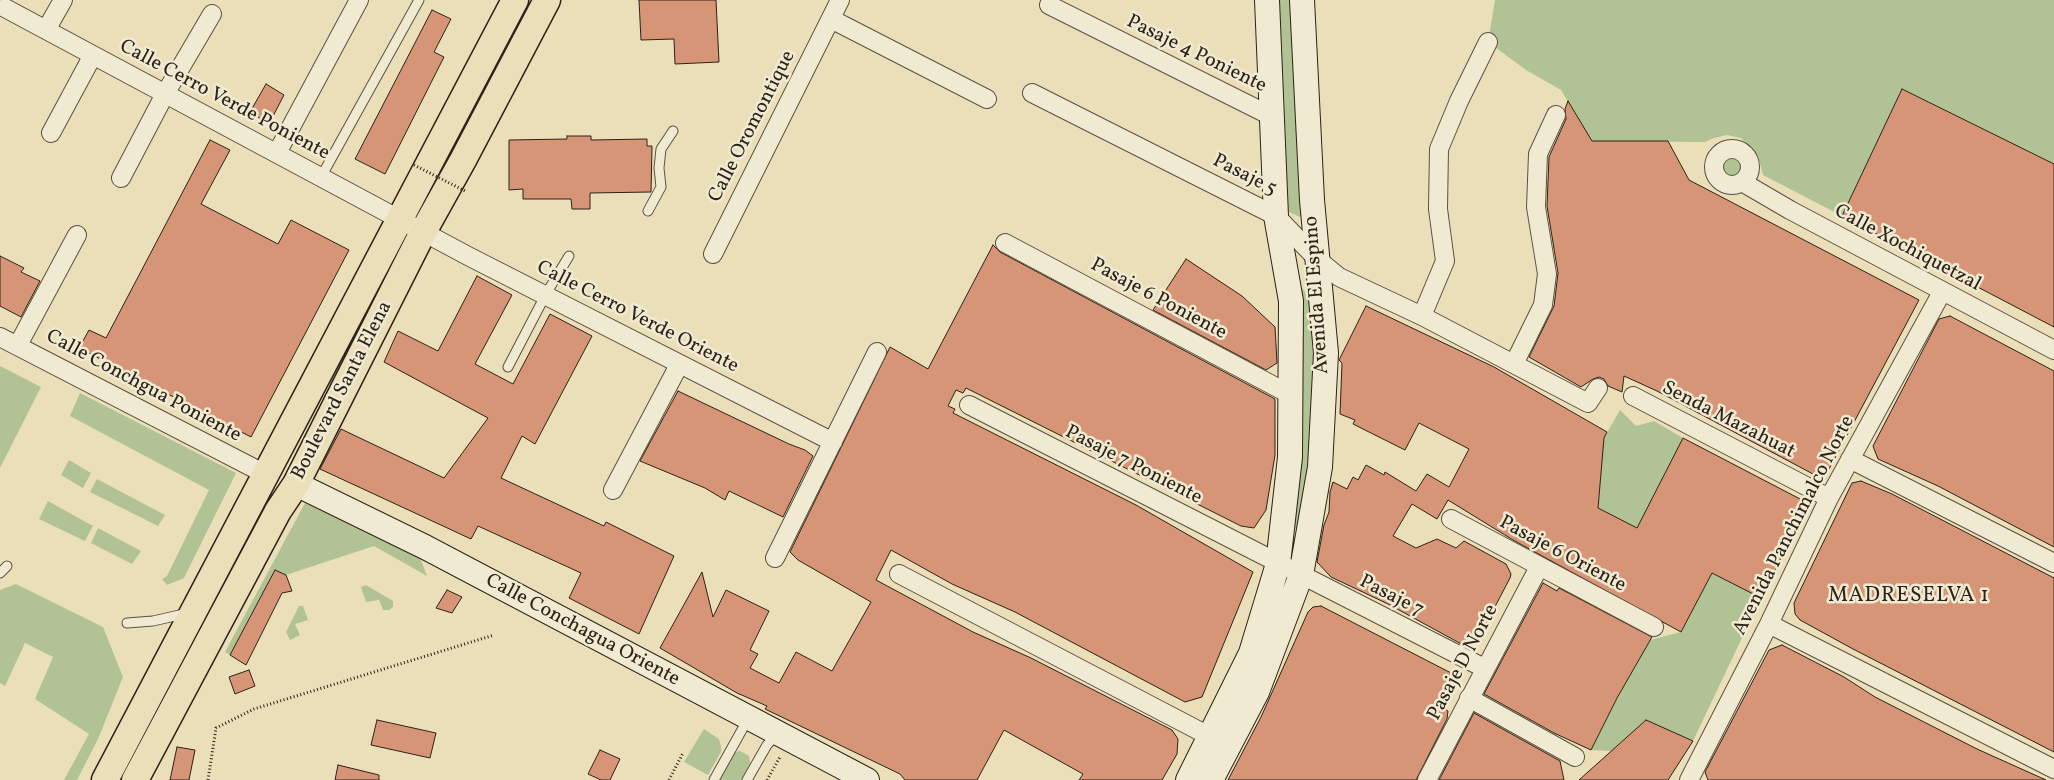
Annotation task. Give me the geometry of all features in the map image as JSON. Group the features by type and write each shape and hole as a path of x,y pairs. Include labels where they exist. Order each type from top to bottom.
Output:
{"main road":[{"name":"Boulevard Santa Elena","path":"105,780 191,612 267,475 398,218 515,0"},
{"name":"Boulevard Santa Elena","path":"135,780 278,511 296,484 423,232 547,0"},
{"name":"Avenida El Espino","path":"1188,780 1251,653 1278,564 1290,457 1291,301 1276,216 1266,0"},
{"name":"Avenida El Espino","path":"1211,780 1257,692 1301,575 1321,457 1326,353 1312,200 1302,0"},
{"path":"296,484 291,477 290,458 324,392 327,373 326,361"},
{"path":"237,588 244,554 276,497 276,482 267,475"},
{"name":"Calle Conchagua Oriente","path":"296,484 425,547 748,719 867,780"}],"street":[{"path":"46,30 63,0"},
{"path":"276,154 359,0"},
{"name":"Calle Oromontique","path":"713,254 840,0"},
{"name":"Pasaje 4 Poniente","path":"1049,5 1272,116"},
{"name":"Calle Cerro Verde Poniente","path":"5,8 423,232"},
{"path":"121,178 165,94 212,14"},
{"path":"831,19 988,99"},
{"path":"1422,316 1445,261 1438,210 1439,149 1459,101 1488,42"},
{"path":"51,133 93,55"},
{"name":"Pasaje 5","path":"1032,93 1276,216 1317,259 1339,277 1422,316 1514,364 1593,396"},
{"path":"1514,364 1543,305 1547,274 1536,207 1538,154 1556,115"},
{"name":"Calle Xochiquetzal","path":"1742,182 1942,292 2054,350"},
{"name":"Calle Cerro Verde Oriente","path":"423,232 546,294 679,365 833,442"},
{"path":"18,346 77,235"},
{"name":"Pasaje 6 Poniente","path":"1005,243 1290,395"},
{"name":"Avenida Panchimalco Norte","path":"1689,780 1770,624 1830,498 1942,292"},
{"name":"Calle Conchgua Poniente","path":"0,337 267,475"},
{"path":"775,558 877,352"},
{"path":"613,490 679,365"},
{"name":"Senda Mazahuat","path":"1633,396 1830,498"},
{"name":"Pasaje 7 Poniente","path":"970,406 1278,564"},
{"path":"1850,460 2054,563"},
{"name":"Pasaje 6 Oriente","path":"1451,519 1654,627"},
{"name":"Pasaje 7","path":"1278,564 1484,668"},
{"name":"Pasaje D Norte","path":"1427,780 1484,668 1539,567"},
{"path":"899,574 1209,736"},
{"path":"1770,624 2054,769"},
{"path":"1469,698 1575,758"}],"lane":[{"path":"321,177 419,0"},
{"path":"648,211 661,187 659,168 661,149 673,131"},
{"path":"508,367 546,294 569,256"},
{"path":"0,574 7,566"},
{"path":"127,624 153,622 191,612"},
{"path":"714,780 748,719"},
{"path":"747,780 767,745 784,736"}],"path":[{"path":"414,165 465,191"},
{"path":"208,780 216,728 239,716 254,709 494,635"},
{"path":"767,780 784,736"},
{"path":"669,780 683,753"}],"green space":[{"path":"1279,0 1293,0 1303,211 1300,217 1289,212 1283,204"},
{"path":"1495,0 2054,0 2054,164 1902,89 1842,216 1763,175 1758,156 1741,138 1727,135 1705,142 1592,141 1561,90 1526,70 1488,42"},
{"path":"1732,159 1738,162 1741,168 1738,174 1732,177 1726,174 1723,168 1726,162"},
{"path":"398,246 403,249 329,390 334,368"},
{"path":"1299,285 1308,295 1314,318 1318,391 1302,529 1284,527"},
{"path":"0,366 41,387 0,468"},
{"path":"80,393 236,473 184,578 167,585 162,579 167,576 209,490 70,416"},
{"path":"1620,410 1636,426 1654,421 1683,438 1637,528 1598,508 1604,438"},
{"path":"69,460 91,473 83,488 61,475"},
{"path":"97,479 165,515 158,526 90,492"},
{"path":"48,501 93,526 85,541 39,519"},
{"path":"305,503 420,557 427,576 374,546 286,575 275,570 230,655 225,652"},
{"path":"261,504 265,506 122,780 115,780"},
{"path":"98,528 141,551 132,564 91,543"},
{"path":"1712,573 1761,598 1693,741 1646,721 1611,751 1591,750 1617,698 1650,640 1681,632"},
{"path":"16,584 103,627 123,677 98,739 77,780 64,780 89,734 35,699 53,657 25,643 5,686 0,683 0,590"},
{"path":"366,585 393,601 393,607 389,610 383,610 379,600 366,602 361,587"},
{"path":"299,606 303,606 308,620 295,624 300,635 290,640 286,632"},
{"path":"704,729 719,739 721,746 721,752 708,775 684,762"},
{"path":"740,751 749,756 750,763 741,780 719,780 733,753"}],"building":[{"path":"639,0 716,0 719,62 675,64 674,39 641,40"},
{"path":"432,10 451,19 434,52 444,57 385,174 355,159"},
{"path":"266,84 284,95 269,124 250,112"},
{"path":"1902,89 2054,164 2054,327 1842,216"},
{"path":"1568,101 1592,141 1668,141 1689,180 1919,300 1828,471 1813,474 1657,391 1624,376 1622,392 1608,386 1604,379 1599,377 1581,387 1529,357 1554,306 1558,273 1547,206 1549,157 1566,119 1565,109"},
{"path":"567,136 591,136 591,140 647,139 647,146 652,146 651,192 590,193 590,209 572,209 571,199 523,199 523,189 509,190 509,140 567,139"},
{"path":"210,140 230,150 201,204 278,244 291,220 349,250 251,437 79,348 89,330 106,338"},
{"path":"993,245 1000,252 1275,399 1275,455 1266,510 1254,528 1241,526 966,388 963,393 956,390 948,406 955,409 953,413 1136,505 1253,572 1202,697 1185,702 1015,612 952,584 891,550 876,580 973,632 1031,658 1172,730 1178,739 1177,754 1162,780 1079,780 1083,774 1004,730 977,780 905,780 900,774 765,709 767,706 737,693 660,648 702,572 713,617 726,590 769,611 750,650 758,654 750,668 779,683 796,652 832,671 871,602 798,560 790,552 890,347 928,369"},
{"path":"0,256 24,268 21,272 40,281 21,317 0,306"},
{"path":"1186,259 1242,296 1275,327 1277,363 1266,370 1153,310"},
{"path":"477,276 512,295 475,364 513,384 550,314 592,336 535,444 522,436 501,478 604,526 606,522 674,556 639,634 569,598 581,573 478,526 471,539 320,469 341,429 444,478 488,418 384,362 398,331 438,351"},
{"path":"1366,306 1494,367 1607,432 1604,438 1598,508 1637,528 1683,438 1802,500 1806,508 1761,598 1712,573 1681,632 1513,540 1448,500 1437,519 1412,504 1393,536 1416,548 1437,539 1456,548 1464,541 1506,564 1511,574 1510,578 1476,643 1465,646 1388,604 1331,577 1317,562 1324,525 1329,512 1330,492 1333,482 1347,489 1353,477 1358,480 1366,465 1384,475 1385,472 1416,491 1427,474 1449,487 1469,449 1419,423 1405,450 1353,424 1355,420 1340,414 1342,363 1339,360"},
{"path":"1950,316 2054,371 2054,547 1938,486 1878,459 1873,446 1939,319"},
{"path":"678,391 805,450 813,456 783,517 729,491 725,500 705,488 640,461"},
{"path":"1861,481 1892,494 2054,578 2054,752 1853,649 1800,620 1795,614 1794,603 1852,483"},
{"path":"275,570 286,575 292,591 282,593 246,665 230,655"},
{"path":"1543,583 1557,591 1559,588 1652,637 1617,698 1591,750 1554,733 1484,694"},
{"path":"447,590 462,597 452,613 436,608"},
{"path":"1321,606 1455,675 1452,691 1443,708 1448,711 1447,719 1416,780 1228,780 1261,717 1308,612 1313,607"},
{"path":"1782,645 1844,677 1875,697 1977,749 2046,780 1708,780 1705,772 1769,650"},
{"path":"249,670 255,686 235,694 229,677"},
{"path":"1474,713 1560,761 1564,780 1439,780"},
{"path":"377,720 436,733 430,758 371,745"},
{"path":"1646,720 1693,741 1668,780 1579,780"},
{"path":"177,747 195,750 189,780 170,780"},
{"path":"600,750 620,759 610,780 601,780 588,774"},
{"path":"338,765 379,775 379,780 335,780"}],"district":[{"name":"MADRESELVA 1","path":"1909,597"}]}
